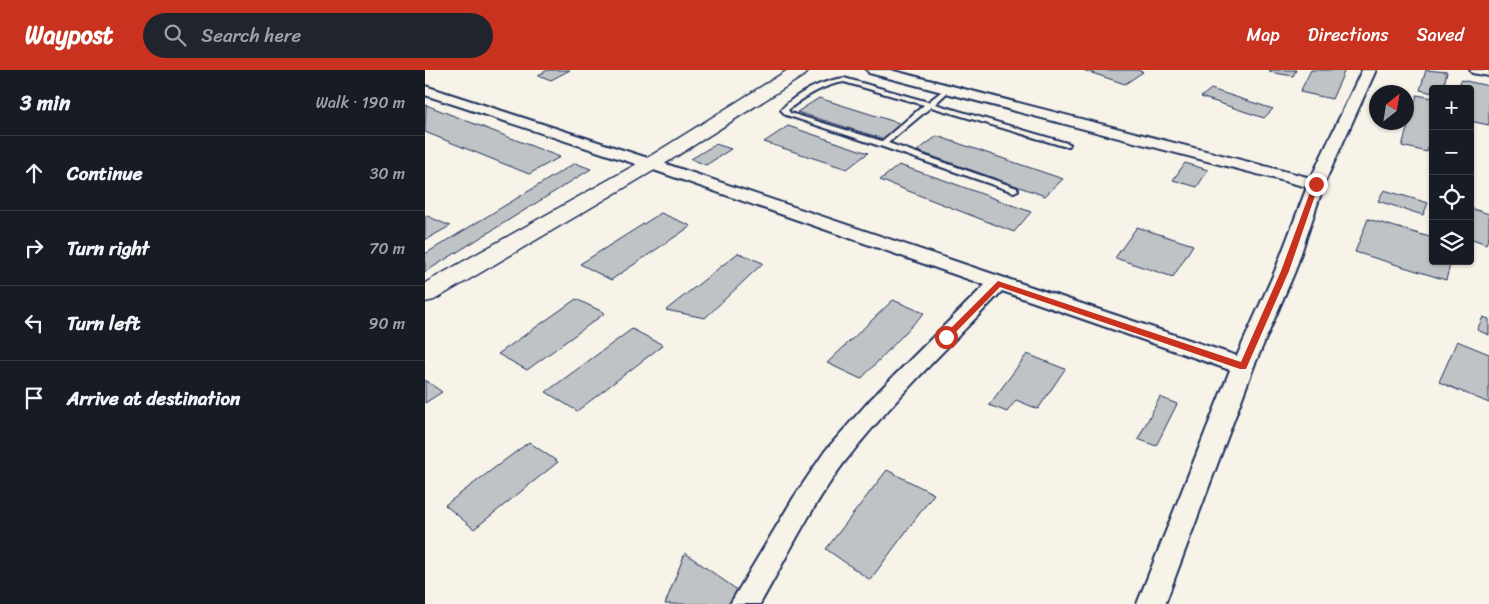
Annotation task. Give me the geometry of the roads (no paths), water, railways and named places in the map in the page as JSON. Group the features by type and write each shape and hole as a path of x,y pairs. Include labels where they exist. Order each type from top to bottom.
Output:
{"street":[{"path":"425,294 651,164 800,70"},
{"path":"874,70 1316,184"},
{"path":"1151,604 1243,366 1285,271 1316,184 1369,70"},
{"path":"1477,70 1489,72"},
{"path":"425,90 651,164 998,284 1243,366"},
{"path":"744,604 803,505 834,458 879,405 998,284"}],"lane":[{"path":"1014,190 883,144 788,114 784,110 821,87 844,80 1066,144"},
{"path":"883,144 948,89"}]}
